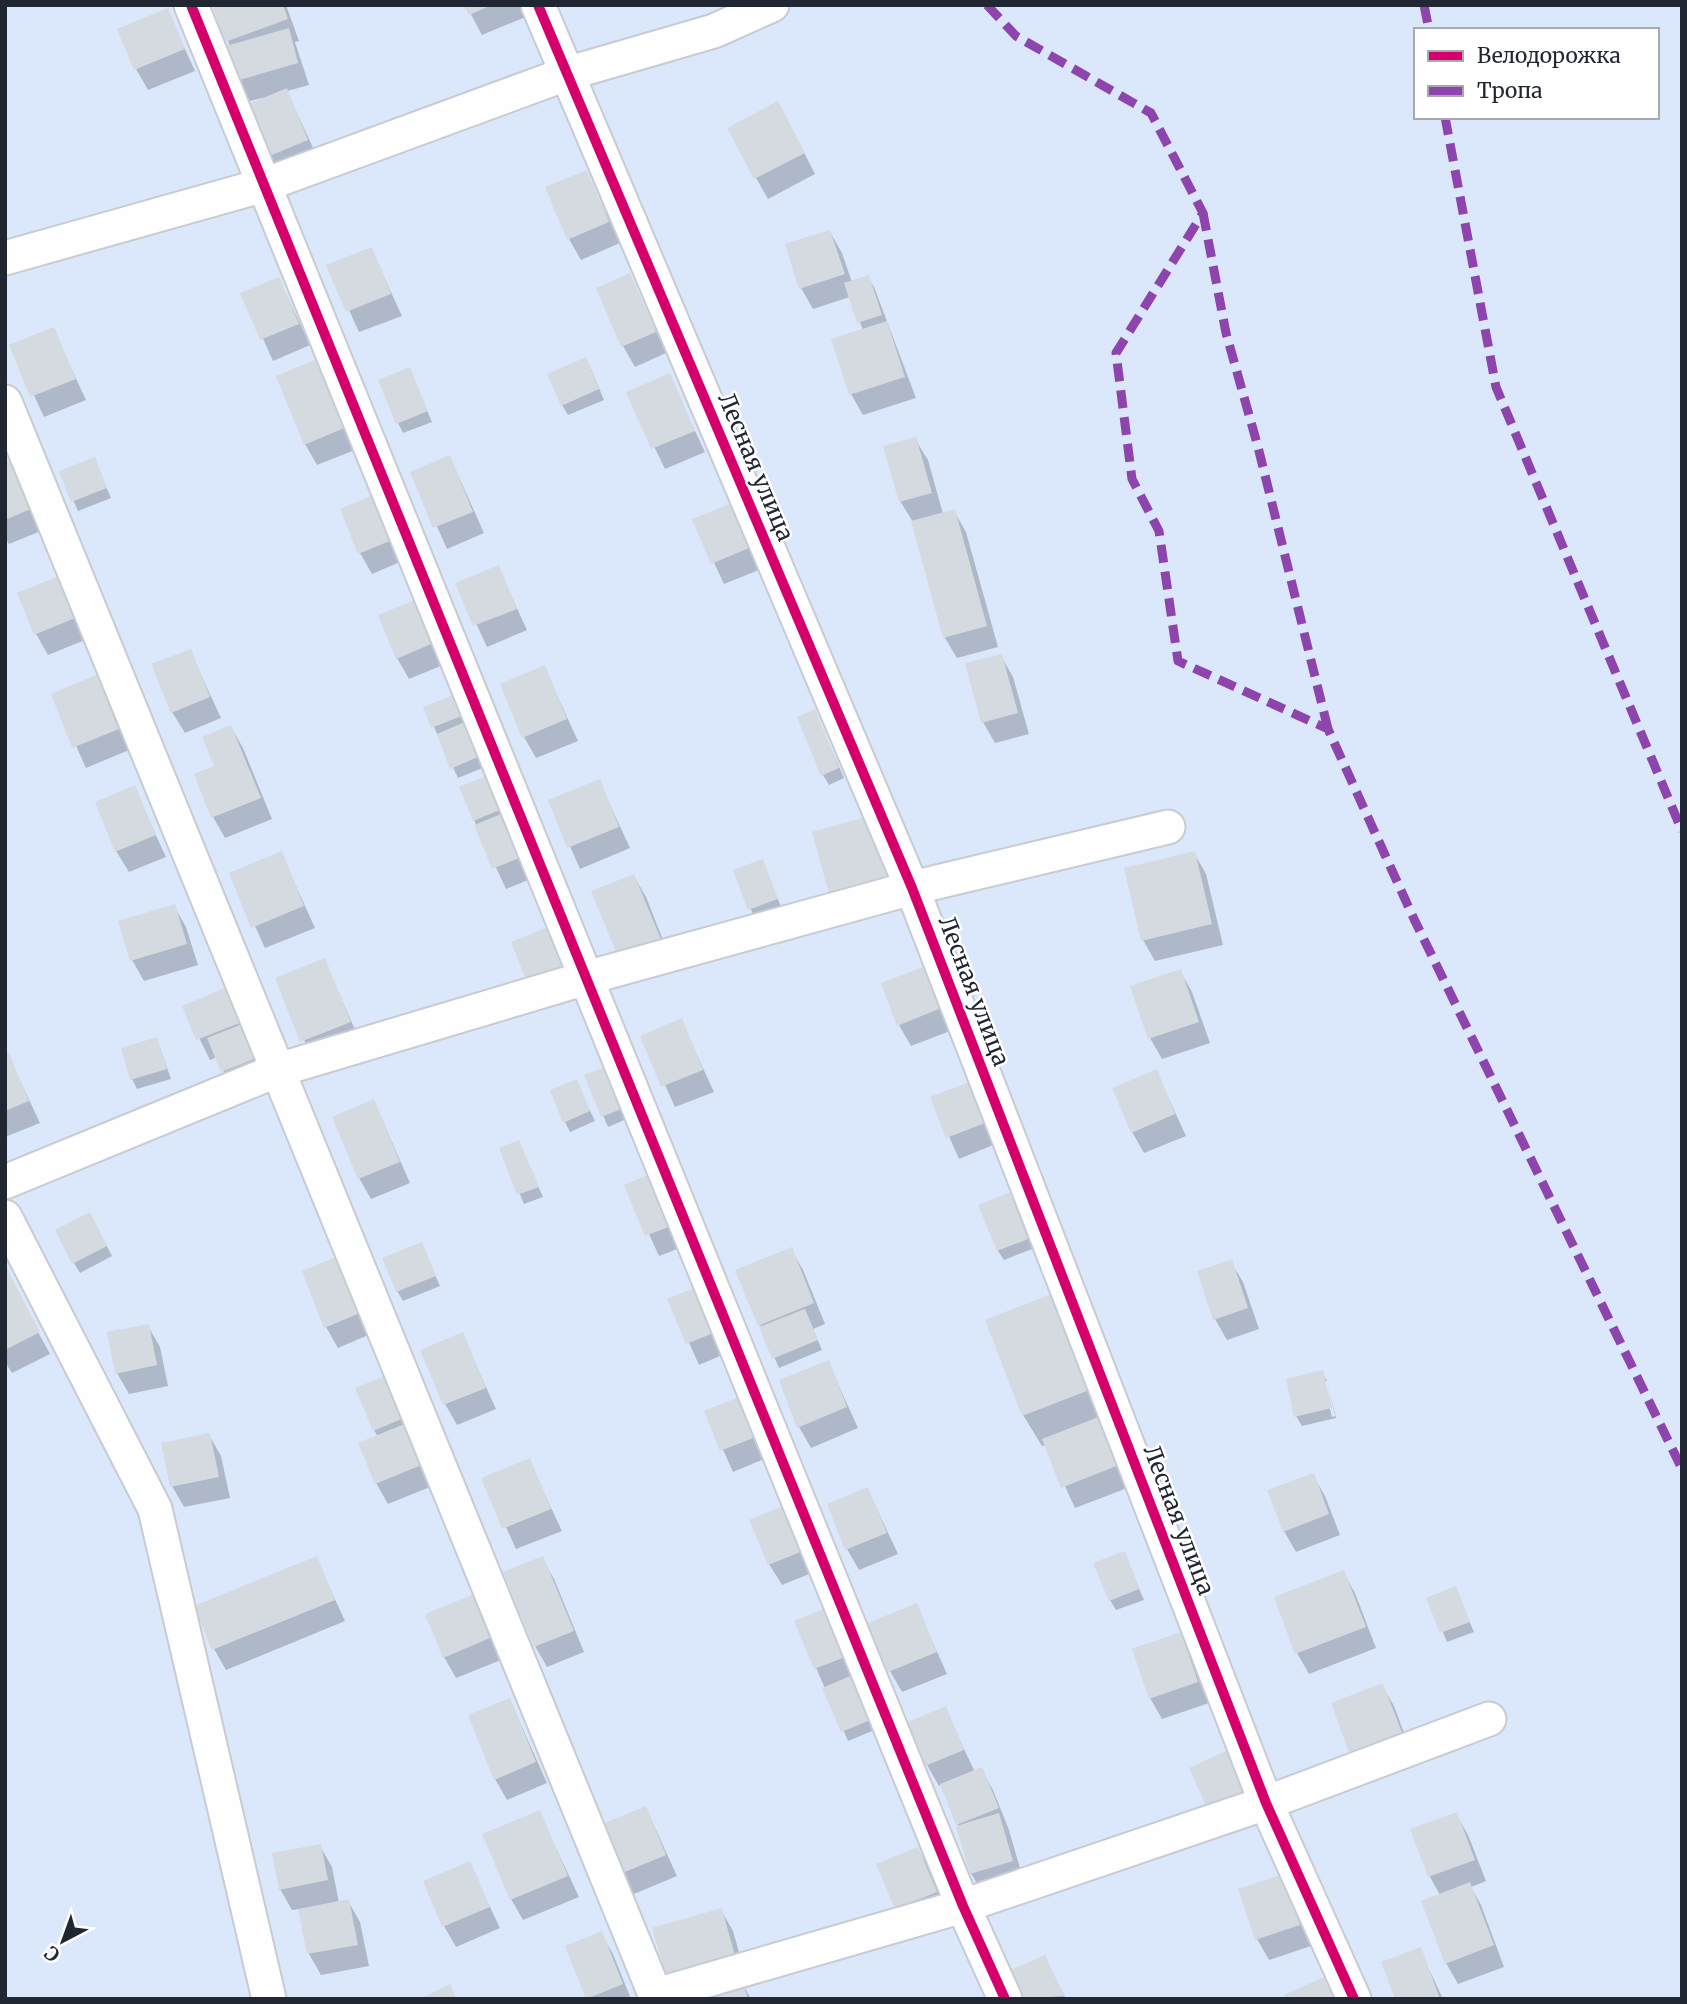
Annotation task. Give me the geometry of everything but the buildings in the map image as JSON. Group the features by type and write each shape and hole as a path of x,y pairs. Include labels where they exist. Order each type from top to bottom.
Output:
{"street":[{"path":"191,5 963,1906 1005,1999"},
{"name":"Лесная улица","path":"538,5 912,888 1266,1803 1354,1999"},
{"path":"5,258 264,185 566,74 714,31 772,5"},
{"path":"5,401 657,1997 963,1906 1266,1803 1489,1719"},
{"path":"5,1182 278,1070 586,978 912,888 1168,827"},
{"path":"5,1217 155,1509 269,1999"}],"shaded area":[{"path":"5,5 1682,5 1682,1999 5,1999"}],"marked path":[{"path":"987,5 1016,36 1151,113 1203,213 1116,353 1132,479 1159,531 1178,661 1328,729 1414,919 1682,1469"},
{"path":"1424,5 1429,28"},
{"path":"1445,119 1496,387 1682,831"},
{"path":"1203,213 1226,333 1258,447 1328,729"}],"cycle path":[{"path":"191,5 963,1906 1005,1999"},
{"path":"538,5 912,888 1266,1803 1354,1999"}]}
